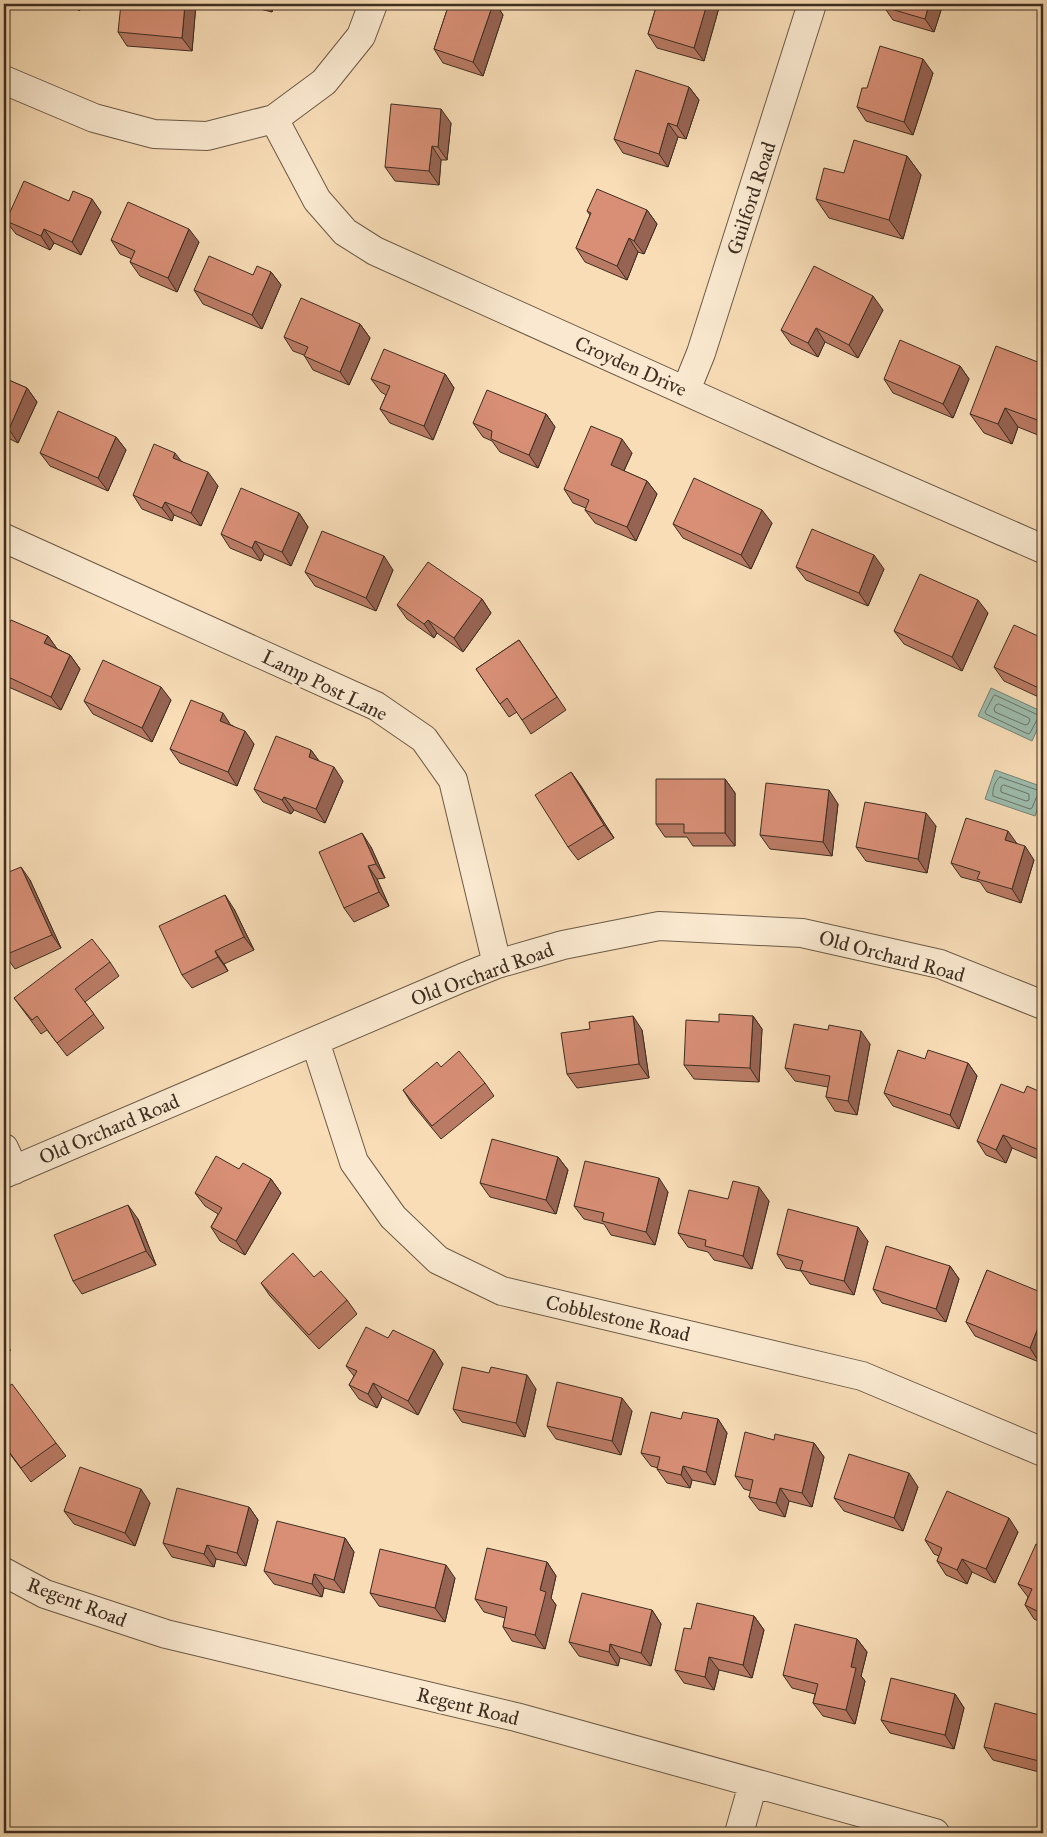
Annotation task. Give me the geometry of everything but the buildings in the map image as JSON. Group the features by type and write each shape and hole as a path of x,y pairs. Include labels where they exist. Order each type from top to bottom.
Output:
{"street":[{"path":"4,80 94,118 154,134 208,136 274,118 324,82 361,36 373,4"},
{"name":"Guilford Road","path":"686,390 701,353 812,4"},
{"name":"Croyden Drive","path":"274,118 317,200 345,232 376,251 823,453 1043,549"},
{"name":"Lamp Post Lane","path":"4,538 376,706 424,739 453,780 497,964"},
{"name":"Old Orchard Road","path":"7,1164 315,1041 497,964 563,945 659,926 802,933 940,964 1043,1004"},
{"name":"Cobblestone Road","path":"315,1041 354,1162 393,1217 438,1260 502,1291 862,1376 1043,1452"},
{"name":"Regent Road","path":"4,1572 45,1594 166,1634 516,1717 935,1833"},
{"path":"740,1833 753,1784"}],"water":[{"path":"991,688 1043,712 1043,717 1032,741 978,716"},
{"path":"995,770 1043,787 1043,793 1035,816 985,799"}]}
